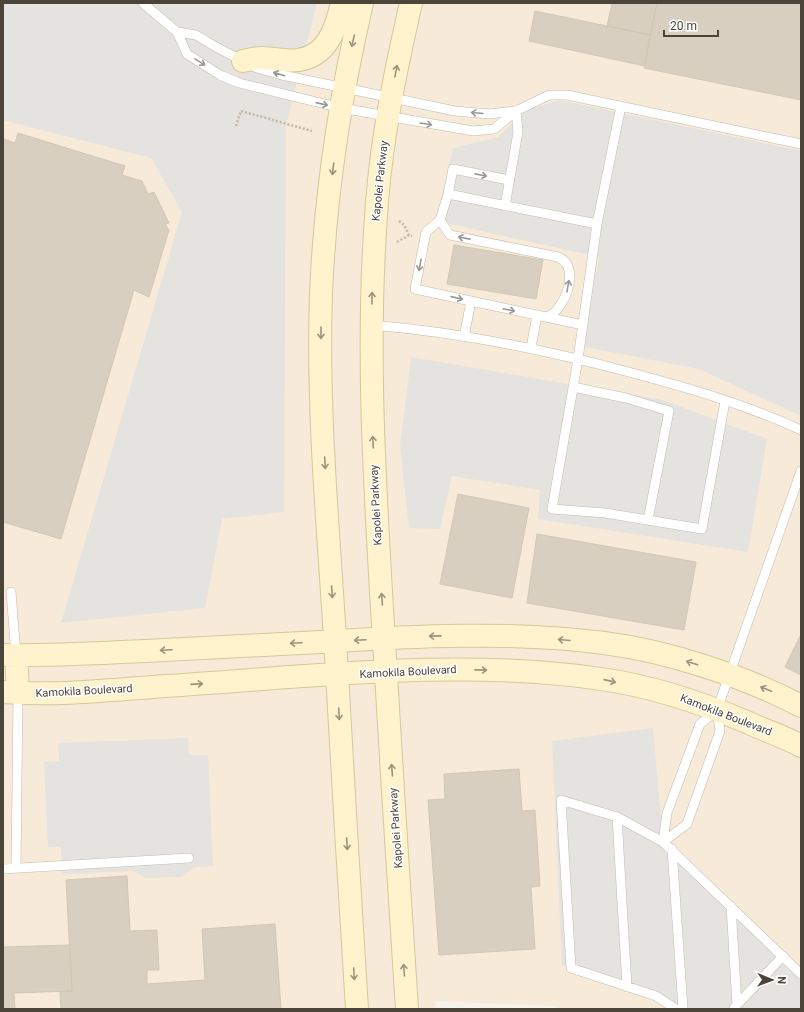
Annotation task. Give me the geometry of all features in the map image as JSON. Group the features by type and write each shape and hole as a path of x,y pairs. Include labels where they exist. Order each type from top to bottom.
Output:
{"main road":[{"path":"243,60 260,58 298,60 312,54 322,48 332,36 342,3"},
{"path":"357,1009 321,390 321,294 326,228 343,98 362,3"},
{"name":"Kapolei Parkway","path":"407,1009 372,439 371,325 372,268 377,201 389,108 411,3"},
{"path":"11,693 9,655 74,655 384,638 495,636 550,638 606,643 672,657 729,675 783,696 801,706"},
{"name":"Kamokila Boulevard","path":"11,693 65,693 386,672 466,669 537,671 603,679 672,695 717,710 801,746"}],"lane":[{"path":"143,3 177,32 187,54 220,75 260,89 343,98 389,108 473,131 494,129 516,111 549,95 567,95 801,144"},
{"path":"177,32 196,35 216,48 257,68 282,75 343,98 389,108 489,114 516,111"},
{"path":"621,106 598,224 578,359 552,509 605,513 702,529 725,401"},
{"path":"505,206 518,132 516,111"},
{"path":"509,180 453,169 448,194 440,220 426,232 415,289 583,326"},
{"path":"448,194 598,224"},
{"path":"440,220 450,235 558,257 565,261 570,272 567,292 561,304 547,317"},
{"path":"464,337 471,301"},
{"path":"531,348 537,315"},
{"path":"371,325 464,337 531,348 578,359 680,385 801,430"},
{"path":"573,387 626,398 668,411 648,520"},
{"path":"663,842 687,824 720,731 717,710 801,471"},
{"path":"9,655 11,592"},
{"path":"11,693 16,868"},
{"path":"663,842 667,813 700,724 717,710"},
{"path":"676,1009 656,996 571,968 561,800 617,818 663,842 801,974"},
{"path":"617,818 627,987"},
{"path":"672,850 683,1009"},
{"path":"3,869 189,858"},
{"path":"731,906 735,1007"},
{"path":"735,1007 783,956"}],"path":[{"path":"236,126 241,111 312,131"},
{"path":"399,221 404,225 409,235"}],"shaded area":[{"path":"3,3 801,3 801,1009 561,1009 554,1006 435,1001 434,1009 3,1009"},
{"path":"3,3 317,3 286,125 284,512 222,519 205,608 61,623 182,212 151,158 3,120"},
{"path":"560,100 801,151 801,416 699,369 580,346 599,257 436,221 453,148 498,137 526,110"},
{"path":"411,357 663,400 767,439 748,552 538,519 540,490 452,476 440,529 409,528 400,446"},
{"path":"653,728 663,842 801,974 801,1009 676,1009 661,999 562,965 552,741"},
{"path":"188,738 189,755 208,755 213,866 194,867 182,877 145,878 133,871 63,874 61,847 48,847 44,762 59,761 58,743"}],"building":[{"path":"612,3 657,3 650,35 607,26"},
{"path":"657,3 801,3 801,100 644,68"},
{"path":"535,11 650,35 645,66 529,41"},
{"path":"18,133 125,166 122,175 142,181 148,194 154,192 169,223 165,224 169,230 149,297 134,290 61,539 3,522 3,139 15,143"},
{"path":"454,245 543,260 536,299 447,284"},
{"path":"458,494 529,508 512,598 440,584"},
{"path":"537,534 696,562 684,630 527,603"},
{"path":"801,634 801,675 785,667"},
{"path":"519,769 522,811 535,810 540,886 531,887 535,949 439,955 428,800 445,799 444,774"},
{"path":"127,876 130,931 157,930 159,970 147,970 147,984 205,980 202,929 275,924 281,1009 61,1009 60,992 72,991 66,880"},
{"path":"70,945 72,991 14,993 15,1009 3,1009 3,947"}]}
